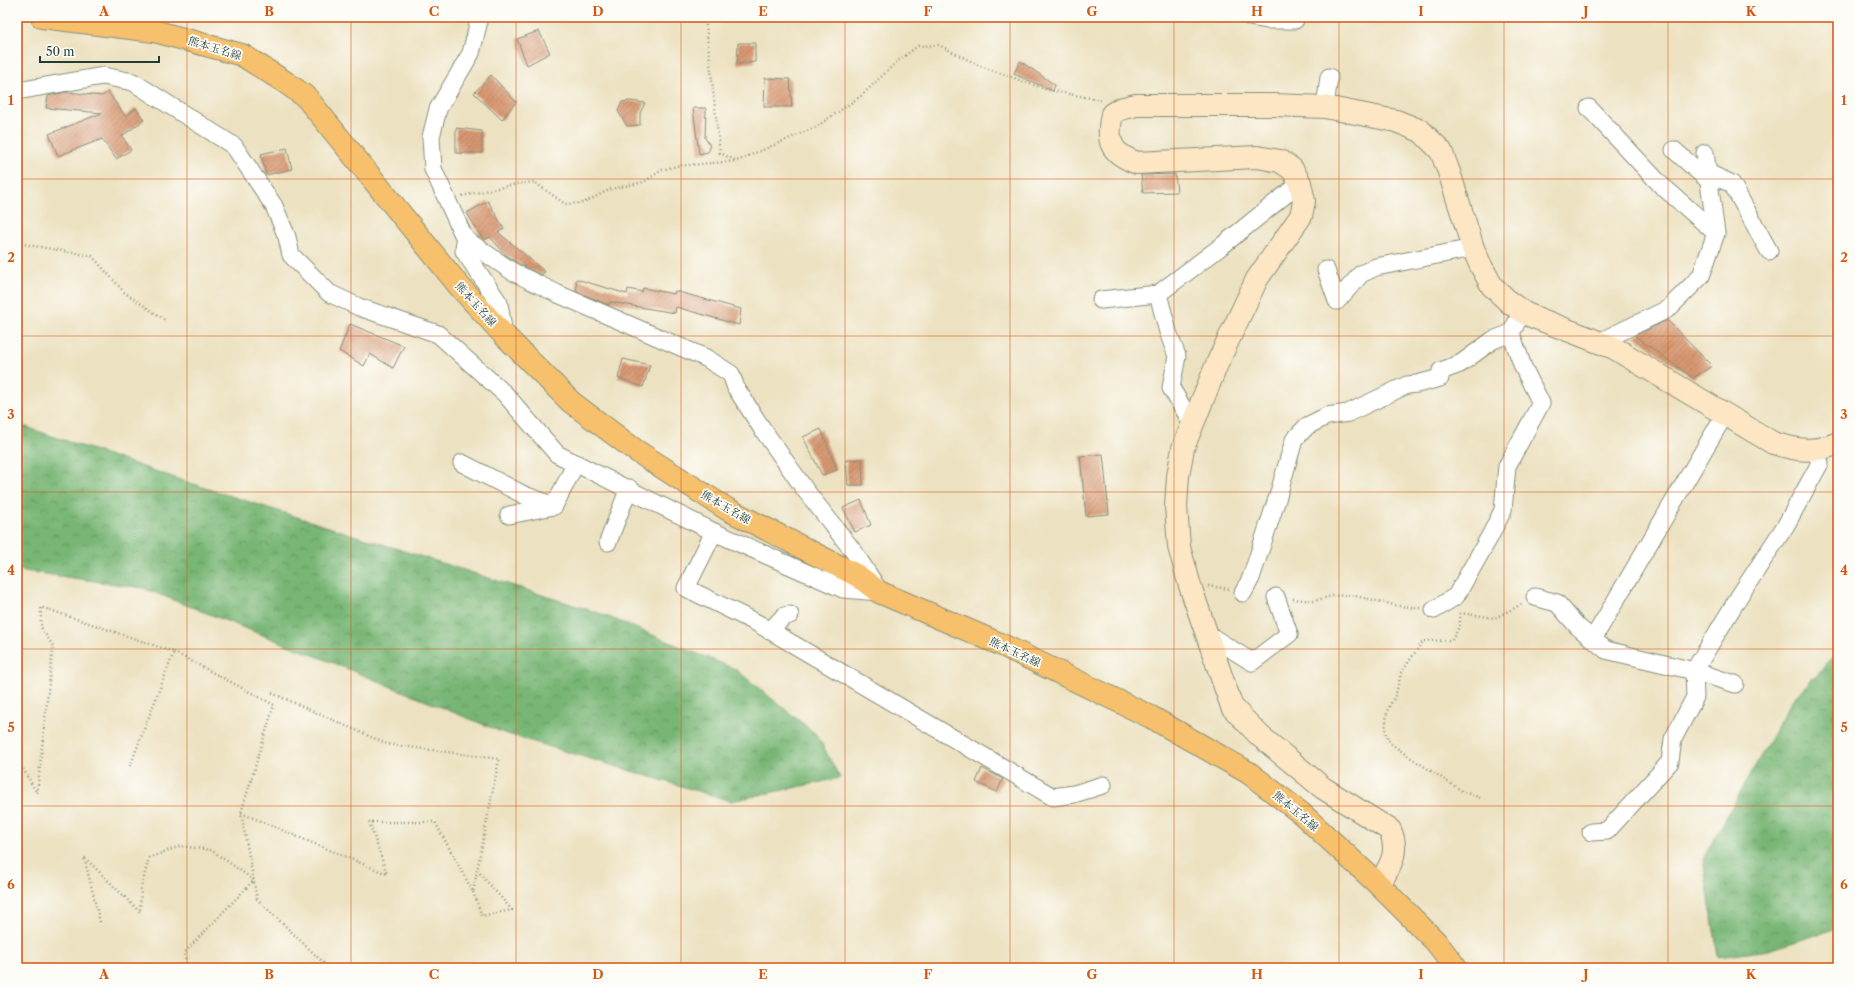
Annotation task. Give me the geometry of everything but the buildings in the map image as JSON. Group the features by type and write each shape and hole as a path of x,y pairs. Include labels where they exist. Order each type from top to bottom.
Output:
{"main road":[{"name":"熊本玉名線","path":"42,17 86,20 154,32 242,55 285,82 306,98 460,287 504,335 571,402 635,450 727,509 858,576 879,592 1000,644 1151,717 1249,773 1302,814 1379,885 1436,942 1456,968"}],"street":[{"path":"477,17 478,25 471,53 438,109 431,137 433,169 465,239 464,251 499,303 504,335"},
{"path":"1250,17 1269,20 1295,20"},
{"path":"17,91 103,76 133,82 234,146 274,206 287,237 291,255 329,293 359,307 438,334 504,394 557,454 629,488 714,532 842,590 879,592"},
{"path":"1325,107 1329,77"},
{"path":"1379,885 1391,863 1395,850 1395,840 1390,830 1322,788 1260,736 1232,707 1190,586 1179,547 1176,506 1178,476 1183,448 1217,364 1257,280 1301,216 1304,201 1300,183 1292,169 1280,161 1257,157 1137,163 1124,158 1112,146 1108,131 1112,114 1120,109 1136,105 1273,105 1325,107 1396,121 1421,131 1441,151 1473,248 1492,286 1522,312 1614,348 1773,443 1798,450 1815,450 1825,449 1838,443"},
{"path":"1589,108 1661,185 1716,233"},
{"path":"1674,150 1709,177 1732,184 1769,251"},
{"path":"1599,342 1668,309 1701,276 1716,233 1706,153"},
{"path":"1101,300 1158,294 1223,245 1300,183"},
{"path":"465,239 520,275 558,294 706,358 731,374 736,388 761,427 806,491 854,552 879,592"},
{"path":"1326,270 1337,302 1361,274 1376,267 1473,248"},
{"path":"1158,294 1168,332 1177,356 1171,388 1192,423"},
{"path":"1243,593 1251,578 1278,496 1294,440 1307,426 1328,416 1348,413 1407,385 1440,378 1441,371 1460,364 1493,340 1511,333 1522,312"},
{"path":"1434,610 1456,596 1490,536 1503,510 1507,466 1541,404 1523,367 1511,333"},
{"path":"1593,639 1725,414"},
{"path":"1591,832 1607,831 1670,762 1673,739 1695,697 1694,671 1740,594 1786,525 1820,463 1815,450"},
{"path":"462,463 524,495 554,506"},
{"path":"554,506 576,463"},
{"path":"608,542 629,488"},
{"path":"509,514 554,506"},
{"path":"714,532 686,588 770,631 1053,798 1074,794 1103,785"},
{"path":"1207,634 1252,662 1288,634 1276,597"},
{"path":"1535,597 1557,603 1578,627 1606,650 1694,671 1735,684"},
{"path":"770,631 784,616 790,615"}],"path":[{"path":"705,17 720,153 737,160"},
{"path":"446,200 516,184 534,182 565,204 583,203 612,189 644,182 662,170 676,166 737,160 816,127 861,96 898,61 918,46 939,45 980,66 1048,90 1102,100"},
{"path":"17,243 92,256 124,293 165,320"},
{"path":"1190,586 1215,586 1243,593"},
{"path":"1276,597 1313,601 1332,596 1351,594 1399,606 1494,618 1535,597"},
{"path":"23,769 37,793 53,646 41,627 41,607 174,652 274,705 241,813 257,899 329,968"},
{"path":"1460,613 1460,625 1452,640 1423,641 1401,674 1396,694 1387,711 1385,732 1390,743 1408,756 1462,791 1480,798"},
{"path":"130,766 174,652"},
{"path":"272,693 387,744 499,759 473,892"},
{"path":"241,813 387,874 369,822 435,822 473,892 482,916 512,910 478,870"},
{"path":"100,922 84,857 140,912 141,888 149,858 180,846 211,850 254,880"},
{"path":"187,968 184,953 254,880"}],"green space":[{"path":"17,424 187,482 599,613 735,669 817,735 840,778 731,801 504,733 331,662 143,588 17,570"},
{"path":"1838,652 1838,928 1769,950 1718,957 1703,859 1792,700"}]}
